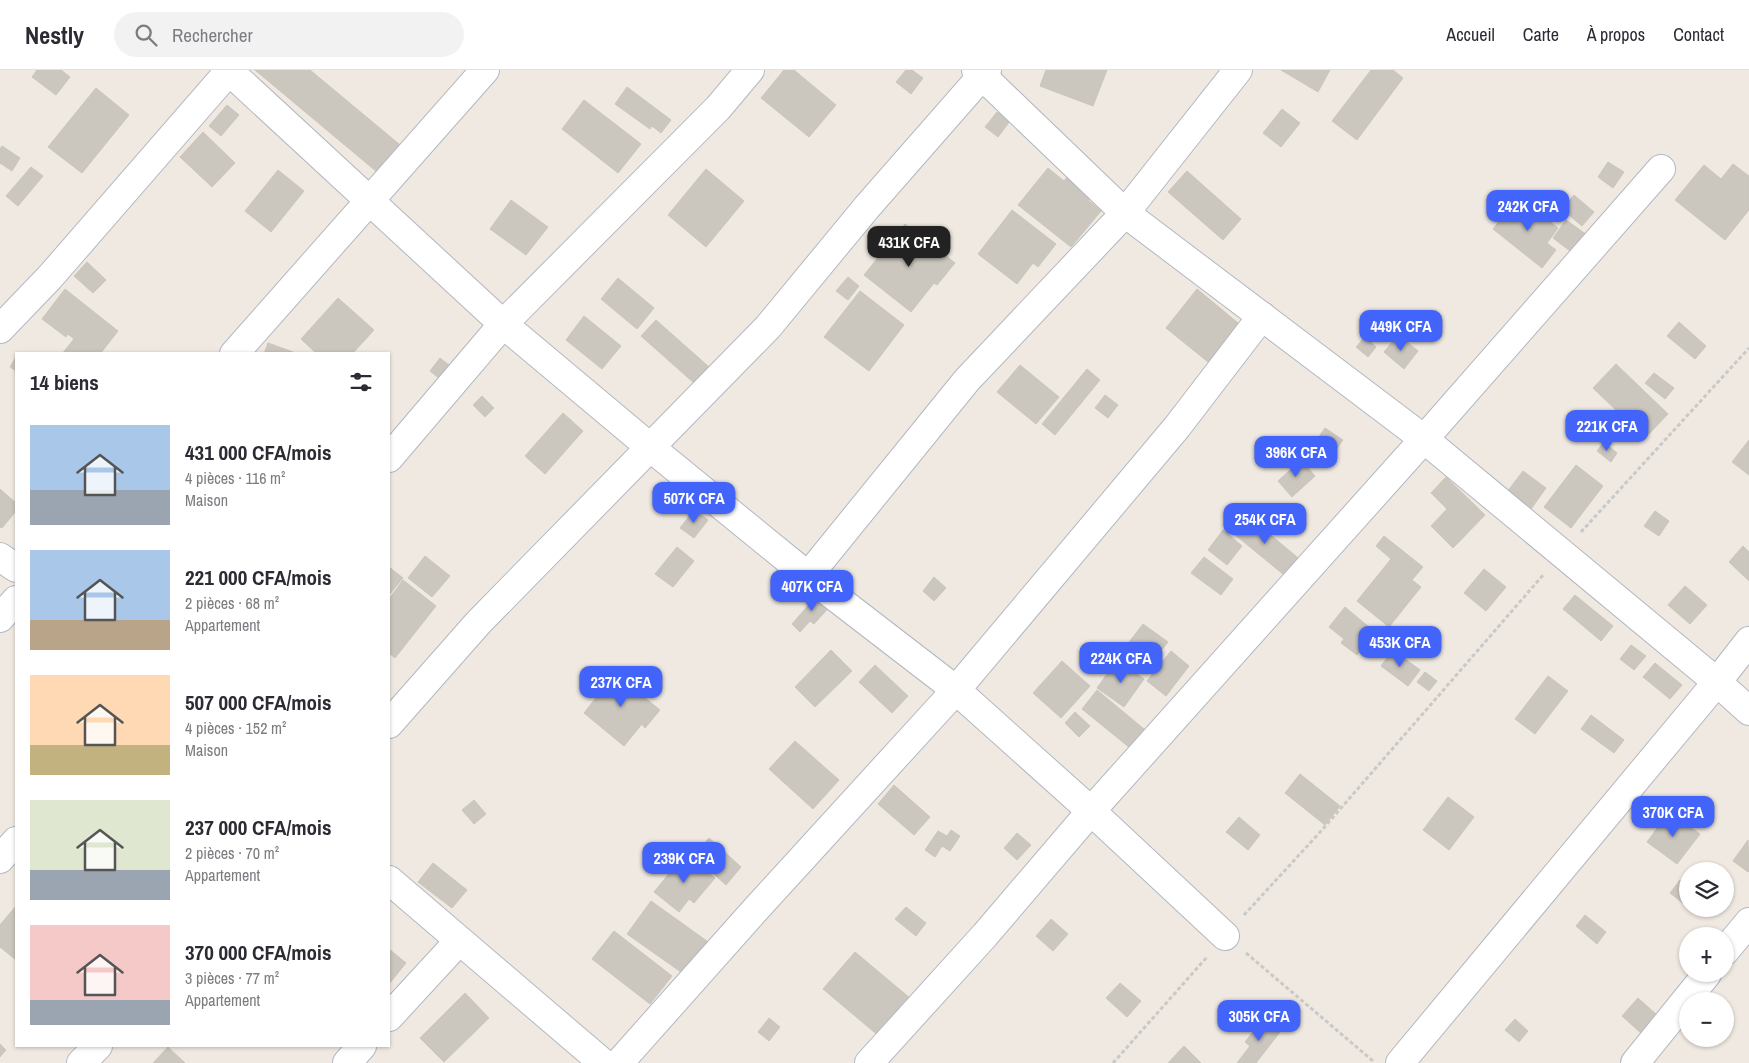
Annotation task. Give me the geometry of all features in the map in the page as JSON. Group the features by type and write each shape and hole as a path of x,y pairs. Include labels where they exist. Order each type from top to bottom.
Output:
{"street":[{"path":"0,328 50,277 229,70 503,324 808,576 956,690 1091,811 1225,936"},
{"path":"236,352 485,70"},
{"path":"390,457 503,324 718,108 750,70"},
{"path":"808,576 967,380 1124,213 1238,70"},
{"path":"390,723 478,623 768,327 866,207 981,72 1124,213 1424,439 1717,682 1749,711"},
{"path":"869,1063 985,935 1091,811 1424,439 1661,170"},
{"path":"619,1063 762,902 956,690 1177,427 1262,316"},
{"path":"0,557 15,567"},
{"path":"0,618 15,601"},
{"path":"1400,1063 1749,641"},
{"path":"0,859 15,843"},
{"path":"390,881 458,941 603,1063"},
{"path":"1734,940 1749,922"},
{"path":"390,1016 458,941"},
{"path":"1635,1063 1701,982"},
{"path":"82,1063 97,1047"},
{"path":"347,1063 361,1047"}],"path":[{"path":"1112,1063 1322,830 1561,554 1749,348"},
{"path":"1225,936 1375,1063"}],"building":[{"path":"37,70 61,70 70,77 56,95 32,77"},
{"path":"255,70 310,70 405,149 383,177"},
{"path":"784,70 794,70 836,105 809,137 761,98"},
{"path":"906,70 912,70 923,78 911,94 896,82"},
{"path":"1046,70 1107,70 1093,106 1040,86"},
{"path":"1281,70 1330,70 1318,92"},
{"path":"1371,70 1393,70 1403,78 1357,140 1332,121"},
{"path":"627,87 671,120 661,133 652,126 650,129 615,104"},
{"path":"96,88 129,115 82,173 48,147"},
{"path":"584,100 641,144 618,173 562,129"},
{"path":"227,105 239,115 221,136 209,126"},
{"path":"1282,109 1300,123 1281,147 1263,133"},
{"path":"997,112 1010,121 998,137 985,127"},
{"path":"203,132 235,163 212,187 180,157"},
{"path":"2,146 20,158 12,171 0,163 0,149"},
{"path":"1608,162 1624,172 1613,188 1598,177"},
{"path":"1733,164 1749,176 1749,210 1725,240 1675,200 1704,165 1721,179"},
{"path":"31,167 43,176 18,206 6,196"},
{"path":"1048,168 1064,181 1072,171 1096,191 1088,200 1101,211 1071,247 1018,205"},
{"path":"706,169 744,201 706,247 668,215"},
{"path":"278,170 304,191 271,232 245,211"},
{"path":"1187,171 1241,219 1223,240 1168,192"},
{"path":"1574,195 1594,212 1582,226 1562,209"},
{"path":"1518,197 1558,228 1547,243 1556,250 1542,268 1493,229"},
{"path":"511,200 548,227 526,255 490,229"},
{"path":"1012,210 1056,244 1038,267 1033,263 1017,284 978,254"},
{"path":"1566,220 1587,235 1574,254 1553,238"},
{"path":"905,224 955,263 937,285 934,283 911,312 864,275"},
{"path":"87,262 106,280 93,293 74,276"},
{"path":"848,277 859,286 848,300 836,291"},
{"path":"618,278 654,308 637,329 601,299"},
{"path":"65,289 118,331 102,352 64,352 74,339 68,334 66,337 42,319"},
{"path":"1197,289 1244,328 1213,366 1166,328"},
{"path":"860,291 904,325 869,371 824,337"},
{"path":"338,298 374,330 354,352 315,352 301,339"},
{"path":"1416,311 1436,326 1425,340 1406,324"},
{"path":"584,316 621,346 602,369 566,340"},
{"path":"656,320 709,367 694,383 641,336"},
{"path":"1679,322 1706,346 1695,359 1667,336"},
{"path":"1398,335 1418,351 1404,369 1384,352"},
{"path":"1365,337 1376,347 1368,357 1356,347"},
{"path":"268,343 293,352 265,352"},
{"path":"440,358 454,369 444,382 430,371"},
{"path":"15,359 15,370 10,367"},
{"path":"1616,364 1668,414 1645,438 1593,388"},
{"path":"1020,365 1059,397 1036,424 997,392"},
{"path":"1087,369 1100,380 1055,435 1042,424"},
{"path":"1654,373 1674,388 1665,399 1645,383"},
{"path":"1105,395 1118,405 1108,418 1095,408"},
{"path":"482,396 494,408 485,417 473,405"},
{"path":"563,413 583,431 545,474 525,456"},
{"path":"1325,428 1343,440 1331,456 1314,444"},
{"path":"1749,440 1749,475 1732,462"},
{"path":"1604,442 1617,453 1611,462 1597,451"},
{"path":"1301,460 1315,476 1292,497 1278,481"},
{"path":"1576,465 1603,486 1571,528 1544,507"},
{"path":"1523,471 1546,488 1531,509 1507,492"},
{"path":"1446,477 1485,515 1453,548 1431,526 1447,509 1431,493"},
{"path":"0,489 15,502 15,512 2,528 0,527"},
{"path":"694,510 708,520 694,538 680,528"},
{"path":"1242,511 1303,562 1289,579 1228,529"},
{"path":"1655,511 1669,521 1659,536 1644,526"},
{"path":"1223,530 1242,546 1227,565 1208,550"},
{"path":"1384,536 1423,567 1412,580 1421,587 1389,627 1357,601 1391,559 1376,546"},
{"path":"1743,546 1749,552 1749,581 1729,562"},
{"path":"677,547 694,561 673,587 655,574"},
{"path":"425,556 450,576 432,597 408,578"},
{"path":"1204,557 1233,579 1221,595 1191,573"},
{"path":"390,568 403,578 390,594"},
{"path":"1484,569 1506,587 1486,611 1464,593"},
{"path":"934,577 946,588 934,601 923,591"},
{"path":"403,580 436,606 395,658 390,654 390,598"},
{"path":"1685,586 1707,605 1690,624 1668,605"},
{"path":"819,593 832,604 814,624 810,621 800,632 792,624"},
{"path":"1575,595 1613,626 1601,641 1563,609"},
{"path":"1345,607 1376,633 1357,655 1341,643 1344,639 1329,627"},
{"path":"1143,624 1168,642 1147,668 1123,650"},
{"path":"1631,645 1646,656 1634,670 1620,659"},
{"path":"831,650 852,671 815,707 795,687"},
{"path":"1393,650 1420,670 1408,686 1381,666"},
{"path":"1171,651 1189,666 1166,696 1147,681"},
{"path":"1117,660 1144,679 1124,707 1097,688"},
{"path":"1062,661 1090,686 1061,718 1033,693"},
{"path":"1655,663 1682,685 1670,699 1643,677"},
{"path":"875,665 908,696 892,713 859,682"},
{"path":"612,666 637,686 634,689 660,710 645,728 642,724 624,746 584,713 606,685 601,680"},
{"path":"1425,672 1437,681 1429,691 1417,682"},
{"path":"1548,676 1568,691 1535,734 1515,719"},
{"path":"1097,690 1150,734 1135,752 1082,709"},
{"path":"1075,712 1090,726 1079,737 1065,723"},
{"path":"1591,715 1624,740 1614,753 1581,729"},
{"path":"795,741 839,780 813,809 769,769"},
{"path":"1300,774 1340,806 1325,825 1285,793"},
{"path":"894,785 930,817 914,835 878,804"},
{"path":"1448,797 1474,817 1449,850 1423,830"},
{"path":"474,800 486,814 474,824 462,810"},
{"path":"1669,812 1700,834 1677,864 1647,842"},
{"path":"1239,817 1260,835 1248,850 1226,832"},
{"path":"951,830 960,836 950,851 942,846 935,857 925,850 938,831 947,836"},
{"path":"1017,833 1031,845 1017,860 1004,848"},
{"path":"709,838 741,867 726,885 694,856"},
{"path":"1748,840 1749,871 1748,872 1733,861"},
{"path":"685,854 715,878 694,903 689,899 679,912 654,892"},
{"path":"433,863 467,890 452,908 418,882"},
{"path":"1679,881 1679,900 1670,893"},
{"path":"651,901 711,944 688,977 627,934"},
{"path":"15,907 15,959 0,947 0,925"},
{"path":"906,907 926,923 916,936 895,919"},
{"path":"1585,915 1606,932 1597,944 1576,926"},
{"path":"1051,919 1068,934 1053,951 1036,936"},
{"path":"614,931 672,976 650,1004 592,959"},
{"path":"390,950 406,963 390,983"},
{"path":"855,952 911,999 880,1037 823,989"},
{"path":"1120,983 1141,1001 1127,1017 1106,998"},
{"path":"465,993 489,1018 444,1062 420,1038"},
{"path":"1638,998 1658,1016 1642,1034 1622,1016"},
{"path":"769,1018 780,1027 769,1041 758,1032"},
{"path":"1263,1019 1280,1032 1256,1063 1237,1063 1250,1046 1245,1042"},
{"path":"1515,1019 1528,1031 1519,1042 1505,1030"},
{"path":"0,1044 6,1050 0,1057"},
{"path":"1184,1046 1201,1063 1168,1063"},
{"path":"168,1047 185,1063 153,1063"}]}
